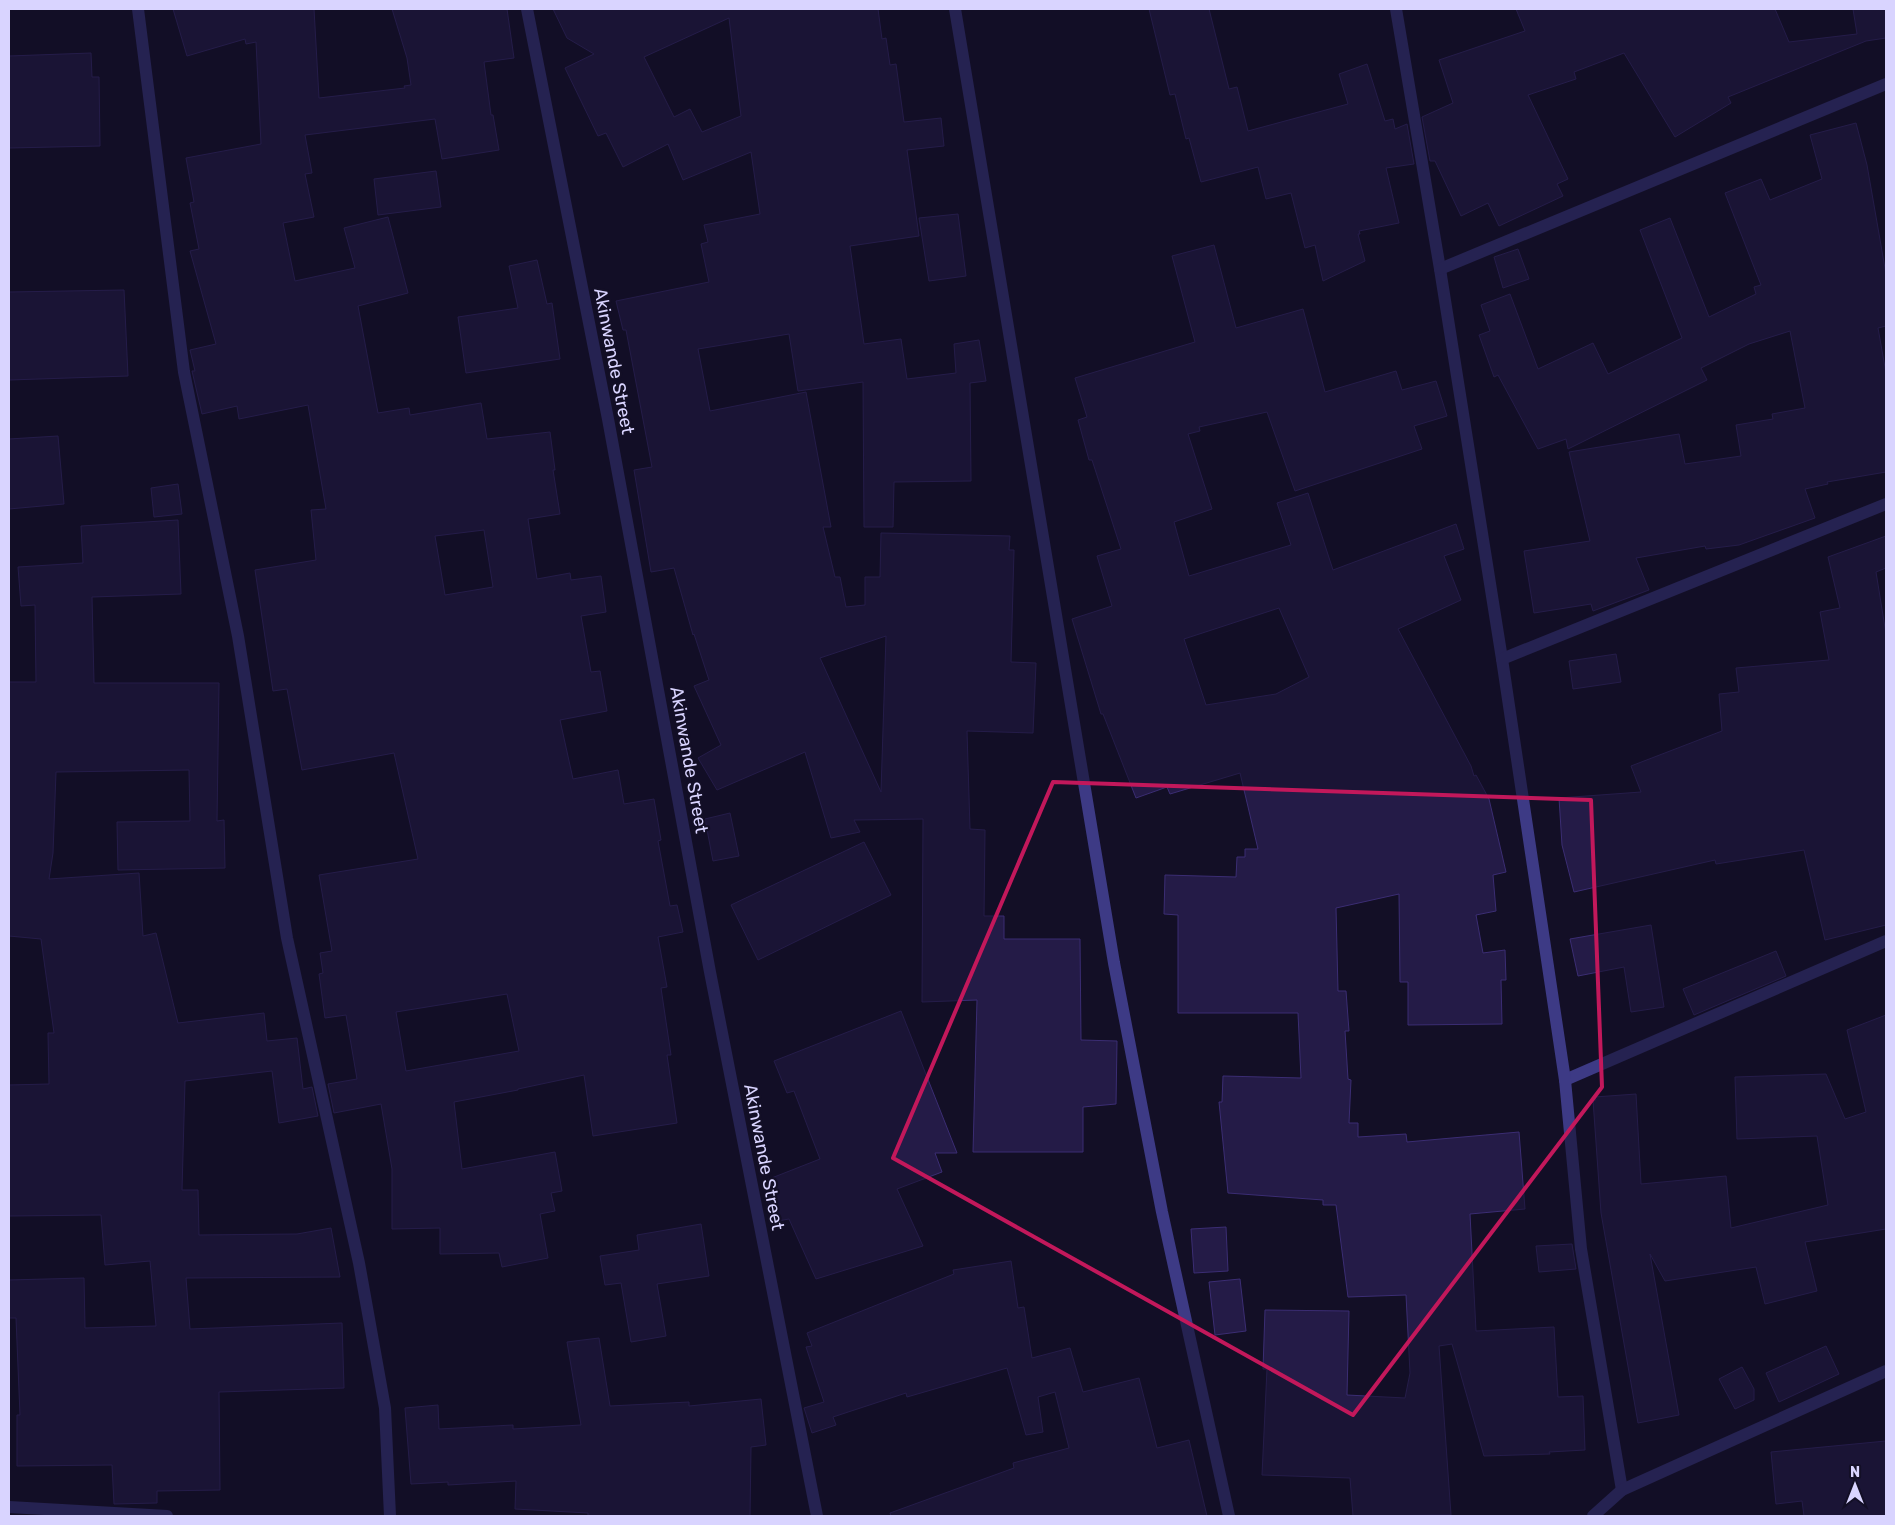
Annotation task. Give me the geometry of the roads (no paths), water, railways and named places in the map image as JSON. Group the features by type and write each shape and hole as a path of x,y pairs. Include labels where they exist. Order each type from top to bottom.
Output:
{"street":[{"path":"138,9 184,372 238,636 287,938 359,1263 384,1408 390,1516"},
{"name":"Akinwande Street","path":"527,9 608,418 710,972 817,1516"},
{"path":"955,9 1114,963 1162,1212 1229,1516"},
{"path":"1396,9 1440,269 1502,659 1565,1080 1581,1249 1622,1490"},
{"path":"1440,269 1886,84"},
{"path":"1502,659 1886,504"},
{"path":"1565,1080 1886,941"},
{"path":"1593,1516 1622,1490 1886,1371"},
{"path":"9,1507 167,1516"}]}
